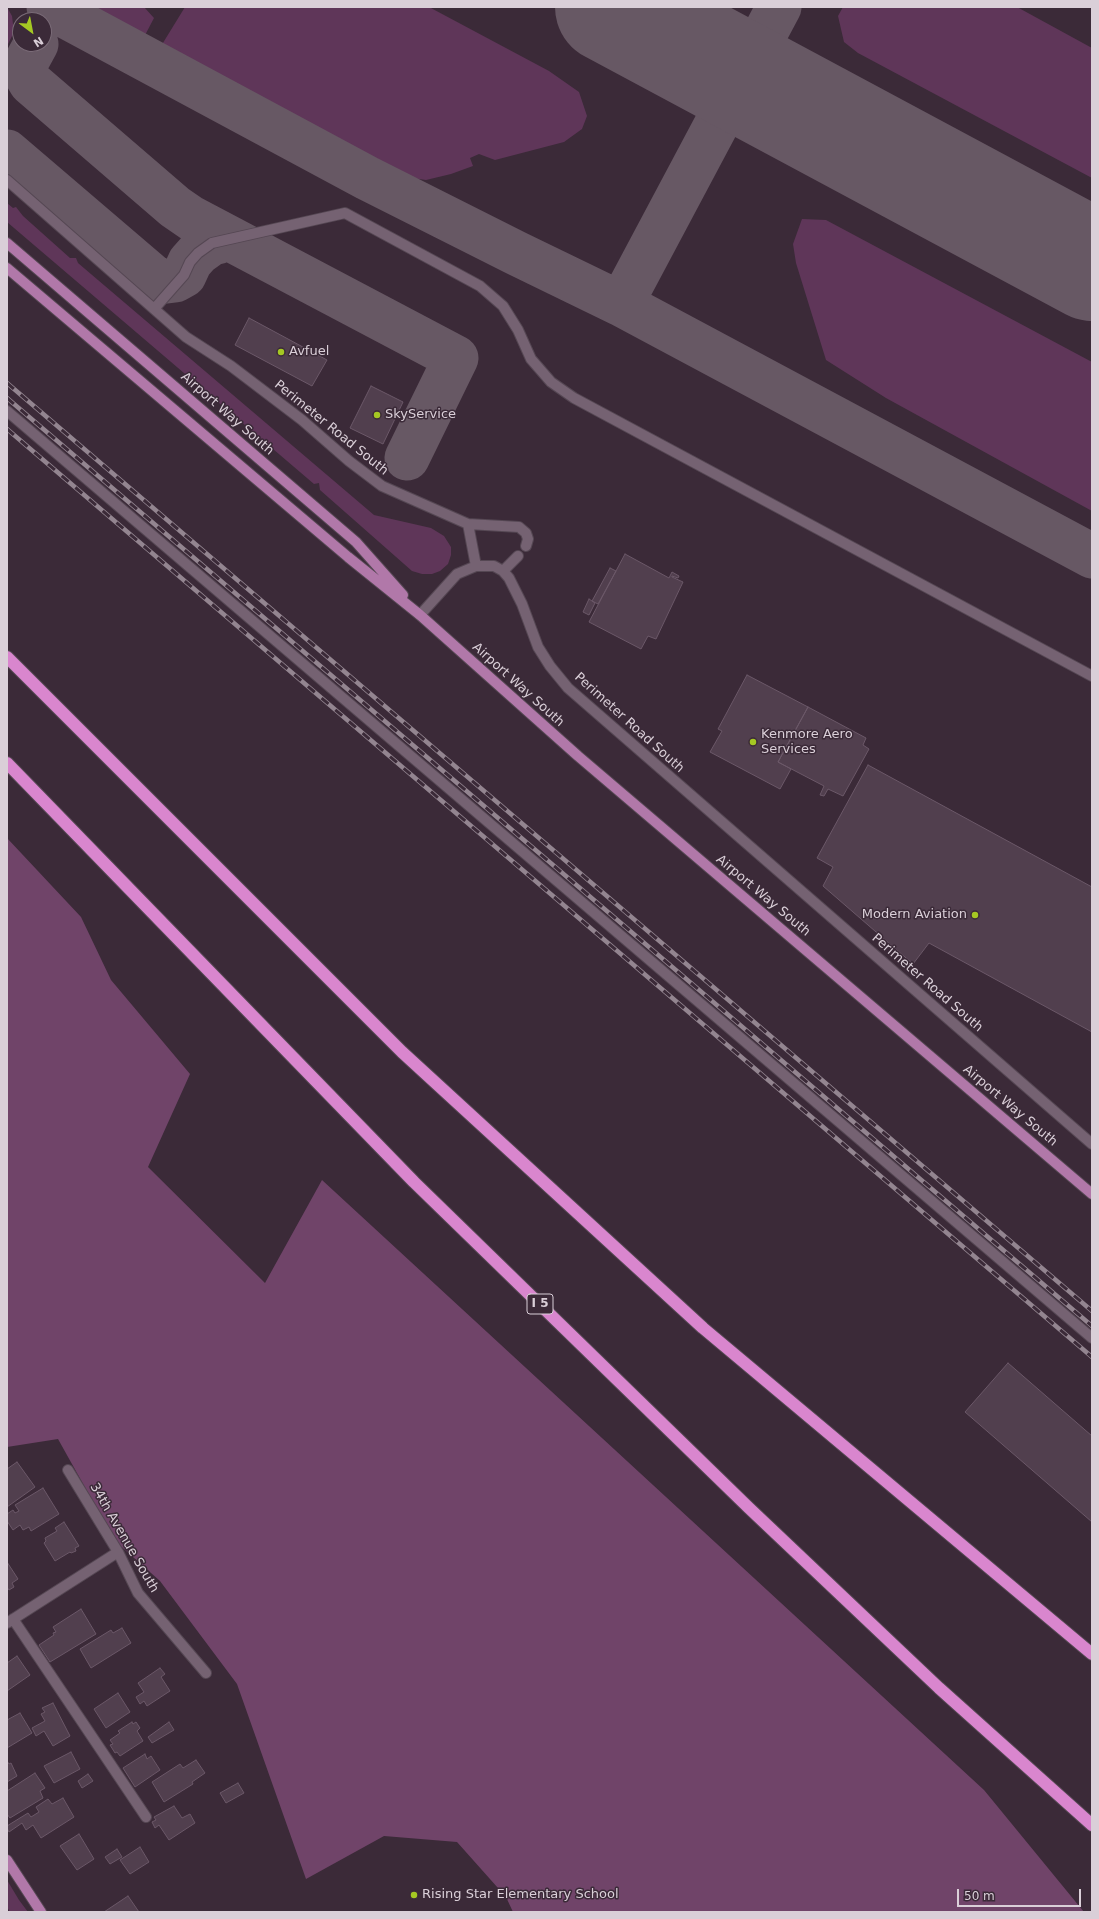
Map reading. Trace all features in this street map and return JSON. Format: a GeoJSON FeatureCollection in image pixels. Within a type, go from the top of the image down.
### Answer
{"type":"FeatureCollection","features":[{"type":"Feature","properties":{"kind":"highway"},"geometry":{"type":"LineString","coordinates":[[7,657],[402,1052],[704,1328],[1092,1654]]}},
{"type":"Feature","properties":{"kind":"highway","name":"I 5"},"geometry":{"type":"LineString","coordinates":[[7,763],[426,1193],[749,1508],[939,1688],[1092,1825]]}},
{"type":"Feature","properties":{"kind":"main road","name":"Airport Way South"},"geometry":{"type":"LineString","coordinates":[[7,243],[356,542],[420,615]]}},
{"type":"Feature","properties":{"kind":"main road","name":"Airport Way South"},"geometry":{"type":"LineString","coordinates":[[7,268],[348,557],[420,615],[584,761],[1092,1194]]}},
{"type":"Feature","properties":{"kind":"main road"},"geometry":{"type":"LineString","coordinates":[[7,1860],[41,1912]]}},
{"type":"Feature","properties":{"kind":"street","name":"Perimeter Road South"},"geometry":{"type":"LineString","coordinates":[[7,180],[186,337],[231,366],[302,420],[349,461],[382,486],[468,524]]}},
{"type":"Feature","properties":{"kind":"street"},"geometry":{"type":"LineString","coordinates":[[154,309],[184,275],[190,262],[198,252],[212,243],[345,214],[480,286],[503,306],[518,330],[531,359],[551,382],[574,398],[1092,676]]}},
{"type":"Feature","properties":{"kind":"street"},"geometry":{"type":"LineString","coordinates":[[7,411],[1092,1338]]}},
{"type":"Feature","properties":{"kind":"street"},"geometry":{"type":"LineString","coordinates":[[476,566],[468,524],[519,527],[526,533],[528,539],[526,546]]}},
{"type":"Feature","properties":{"kind":"street"},"geometry":{"type":"LineString","coordinates":[[420,615],[457,574],[476,566],[494,566],[503,571],[518,556]]}},
{"type":"Feature","properties":{"kind":"street","name":"Perimeter Road South"},"geometry":{"type":"LineString","coordinates":[[503,571],[509,578],[522,604],[538,647],[550,666],[568,688],[1092,1144]]}},
{"type":"Feature","properties":{"kind":"street","name":"34th Avenue South"},"geometry":{"type":"LineString","coordinates":[[68,1470],[118,1552],[138,1593],[206,1673]]}},
{"type":"Feature","properties":{"kind":"street"},"geometry":{"type":"LineString","coordinates":[[118,1552],[10,1621],[146,1817]]}},
{"type":"Feature","properties":{"kind":"shaded area"},"geometry":{"type":"Polygon","coordinates":[[[7,7],[12,16],[12,36],[7,46],[7,7]]]}},
{"type":"Feature","properties":{"kind":"shaded area"},"geometry":{"type":"Polygon","coordinates":[[[80,7],[144,7],[154,18],[142,41],[80,7]]]}},
{"type":"Feature","properties":{"kind":"shaded area"},"geometry":{"type":"Polygon","coordinates":[[[185,7],[429,7],[549,71],[579,92],[587,116],[582,129],[564,142],[495,160],[479,154],[470,158],[473,166],[451,174],[426,180],[392,175],[158,51],[185,7]]]}},
{"type":"Feature","properties":{"kind":"shaded area"},"geometry":{"type":"Polygon","coordinates":[[[843,7],[1017,7],[1092,48],[1092,178],[858,53],[844,42],[838,16],[843,7]]]}},
{"type":"Feature","properties":{"kind":"shaded area"},"geometry":{"type":"Polygon","coordinates":[[[7,203],[13,208],[16,207],[23,216],[70,258],[76,258],[78,263],[374,515],[431,528],[444,536],[451,547],[451,555],[448,564],[440,571],[432,574],[422,574],[412,571],[320,490],[319,483],[314,484],[7,222],[7,203]]]}},
{"type":"Feature","properties":{"kind":"shaded area"},"geometry":{"type":"Polygon","coordinates":[[[802,219],[826,220],[1092,362],[1092,511],[886,398],[826,360],[796,263],[793,244],[802,219]]]}},
{"type":"Feature","properties":{"kind":"shaded area"},"geometry":{"type":"Polygon","coordinates":[[[7,838],[81,917],[111,980],[190,1074],[148,1167],[265,1283],[322,1180],[984,1790],[1084,1912],[513,1912],[506,1897],[457,1842],[384,1836],[306,1879],[237,1684],[160,1581],[115,1541],[58,1439],[7,1447],[7,838]]]}},
{"type":"Feature","properties":{"kind":"shaded area"},"geometry":{"type":"Polygon","coordinates":[[[7,1880],[28,1912],[10,1912],[7,1907],[7,1880]]]}},
{"type":"Feature","properties":{"kind":"building","name":"Avfuel"},"geometry":{"type":"Polygon","coordinates":[[[249,318],[327,360],[312,386],[235,345],[249,318]]]}},
{"type":"Feature","properties":{"kind":"building","name":"SkyService"},"geometry":{"type":"Polygon","coordinates":[[[371,386],[403,402],[383,444],[350,428],[371,386]]]}},
{"type":"Feature","properties":{"kind":"building"},"geometry":{"type":"Polygon","coordinates":[[[625,554],[669,578],[672,572],[679,576],[678,578],[672,577],[683,582],[656,639],[648,636],[641,649],[589,622],[625,554]]]}},
{"type":"Feature","properties":{"kind":"building"},"geometry":{"type":"Polygon","coordinates":[[[610,568],[616,571],[598,604],[592,601],[610,568]]]}},
{"type":"Feature","properties":{"kind":"building"},"geometry":{"type":"Polygon","coordinates":[[[589,599],[595,603],[589,615],[583,612],[589,599]]]}},
{"type":"Feature","properties":{"kind":"building","name":"Kenmore Aero Services"},"geometry":{"type":"Polygon","coordinates":[[[747,675],[808,707],[778,762],[791,769],[780,789],[710,752],[722,731],[718,729],[747,675]]]}},
{"type":"Feature","properties":{"kind":"building"},"geometry":{"type":"Polygon","coordinates":[[[808,707],[866,738],[863,745],[869,749],[843,796],[828,789],[824,796],[820,795],[824,786],[778,762],[808,707]]]}},
{"type":"Feature","properties":{"kind":"building","name":"Modern Aviation"},"geometry":{"type":"Polygon","coordinates":[[[868,765],[1092,887],[1092,1032],[929,943],[913,964],[823,886],[833,867],[817,858],[868,765]]]}},
{"type":"Feature","properties":{"kind":"building"},"geometry":{"type":"Polygon","coordinates":[[[1008,1363],[1092,1436],[1092,1522],[965,1412],[1008,1363]]]}},
{"type":"Feature","properties":{"kind":"building"},"geometry":{"type":"Polygon","coordinates":[[[17,1462],[35,1487],[7,1507],[7,1469],[17,1462]]]}},
{"type":"Feature","properties":{"kind":"building"},"geometry":{"type":"Polygon","coordinates":[[[43,1488],[59,1514],[31,1531],[29,1527],[23,1530],[20,1525],[13,1530],[7,1521],[7,1514],[13,1510],[15,1513],[19,1511],[15,1505],[43,1488]]]}},
{"type":"Feature","properties":{"kind":"building"},"geometry":{"type":"Polygon","coordinates":[[[64,1522],[79,1546],[75,1548],[76,1551],[70,1552],[55,1561],[44,1543],[46,1541],[45,1538],[57,1531],[55,1528],[64,1522]]]}},
{"type":"Feature","properties":{"kind":"building"},"geometry":{"type":"Polygon","coordinates":[[[7,1562],[18,1579],[12,1583],[14,1587],[9,1590],[7,1587],[7,1562]]]}},
{"type":"Feature","properties":{"kind":"building"},"geometry":{"type":"Polygon","coordinates":[[[81,1609],[96,1634],[50,1662],[39,1645],[54,1635],[53,1633],[56,1632],[53,1627],[81,1609]]]}},
{"type":"Feature","properties":{"kind":"building"},"geometry":{"type":"Polygon","coordinates":[[[122,1628],[131,1643],[91,1668],[80,1649],[111,1630],[113,1633],[122,1628]]]}},
{"type":"Feature","properties":{"kind":"building"},"geometry":{"type":"Polygon","coordinates":[[[17,1656],[30,1675],[7,1691],[7,1663],[17,1656]]]}},
{"type":"Feature","properties":{"kind":"building"},"geometry":{"type":"Polygon","coordinates":[[[160,1668],[165,1674],[161,1677],[170,1691],[147,1706],[144,1701],[140,1704],[136,1697],[144,1692],[138,1683],[160,1668]]]}},
{"type":"Feature","properties":{"kind":"building"},"geometry":{"type":"Polygon","coordinates":[[[118,1693],[130,1712],[106,1728],[94,1709],[118,1693]]]}},
{"type":"Feature","properties":{"kind":"building"},"geometry":{"type":"Polygon","coordinates":[[[53,1703],[70,1736],[53,1746],[44,1731],[36,1736],[32,1728],[45,1721],[41,1714],[45,1712],[42,1708],[53,1703]]]}},
{"type":"Feature","properties":{"kind":"building"},"geometry":{"type":"Polygon","coordinates":[[[20,1713],[32,1733],[7,1748],[7,1720],[20,1713]]]}},
{"type":"Feature","properties":{"kind":"building"},"geometry":{"type":"Polygon","coordinates":[[[132,1722],[133,1724],[136,1722],[140,1728],[137,1731],[143,1741],[120,1756],[117,1752],[115,1753],[110,1745],[113,1744],[110,1740],[120,1733],[118,1731],[132,1722]]]}},
{"type":"Feature","properties":{"kind":"building"},"geometry":{"type":"Polygon","coordinates":[[[169,1722],[174,1730],[152,1743],[148,1737],[169,1722]]]}},
{"type":"Feature","properties":{"kind":"building"},"geometry":{"type":"Polygon","coordinates":[[[71,1752],[80,1769],[54,1783],[44,1766],[71,1752]]]}},
{"type":"Feature","properties":{"kind":"building"},"geometry":{"type":"Polygon","coordinates":[[[145,1754],[147,1759],[151,1756],[160,1770],[135,1787],[123,1768],[145,1754]]]}},
{"type":"Feature","properties":{"kind":"building"},"geometry":{"type":"Polygon","coordinates":[[[196,1760],[205,1773],[192,1782],[193,1784],[164,1802],[152,1782],[180,1764],[183,1768],[196,1760]]]}},
{"type":"Feature","properties":{"kind":"building"},"geometry":{"type":"Polygon","coordinates":[[[7,1761],[9,1764],[11,1763],[17,1776],[7,1782],[7,1761]]]}},
{"type":"Feature","properties":{"kind":"building"},"geometry":{"type":"Polygon","coordinates":[[[35,1773],[45,1788],[40,1791],[43,1798],[10,1818],[7,1814],[7,1791],[35,1773]]]}},
{"type":"Feature","properties":{"kind":"building"},"geometry":{"type":"Polygon","coordinates":[[[88,1774],[93,1781],[82,1788],[78,1781],[88,1774]]]}},
{"type":"Feature","properties":{"kind":"building"},"geometry":{"type":"Polygon","coordinates":[[[238,1783],[244,1793],[226,1803],[220,1793],[238,1783]]]}},
{"type":"Feature","properties":{"kind":"building"},"geometry":{"type":"Polygon","coordinates":[[[63,1798],[74,1817],[41,1838],[33,1825],[26,1830],[22,1823],[9,1832],[7,1826],[28,1813],[31,1817],[39,1812],[36,1807],[48,1799],[52,1804],[63,1798]]]}},
{"type":"Feature","properties":{"kind":"building"},"geometry":{"type":"Polygon","coordinates":[[[174,1806],[182,1818],[190,1814],[195,1823],[169,1840],[159,1825],[155,1828],[152,1822],[156,1820],[154,1817],[174,1806]]]}},
{"type":"Feature","properties":{"kind":"building"},"geometry":{"type":"Polygon","coordinates":[[[79,1834],[94,1859],[77,1870],[60,1846],[79,1834]]]}},
{"type":"Feature","properties":{"kind":"building"},"geometry":{"type":"Polygon","coordinates":[[[140,1847],[149,1862],[130,1874],[120,1860],[140,1847]]]}},
{"type":"Feature","properties":{"kind":"building"},"geometry":{"type":"Polygon","coordinates":[[[117,1849],[122,1857],[110,1864],[105,1857],[117,1849]]]}},
{"type":"Feature","properties":{"kind":"building"},"geometry":{"type":"Polygon","coordinates":[[[128,1896],[139,1912],[104,1912],[128,1896]]]}},
{"type":"Feature","properties":{"kind":"taxiway"},"geometry":{"type":"LineString","coordinates":[[49,7],[367,178],[621,304],[1092,556]]}},
{"type":"Feature","properties":{"kind":"taxiway"},"geometry":{"type":"LineString","coordinates":[[621,304],[779,7]]}},
{"type":"Feature","properties":{"kind":"taxiway"},"geometry":{"type":"LineString","coordinates":[[32,52],[24,66],[25,73],[31,83],[175,207],[191,218],[456,358],[407,458]]}},
{"type":"Feature","properties":{"kind":"taxiway"},"geometry":{"type":"LineString","coordinates":[[7,152],[159,282],[175,280],[184,275],[190,262],[198,253],[212,243],[217,242]]}},
{"type":"Feature","properties":{"kind":"runway"},"geometry":{"type":"LineString","coordinates":[[611,7],[1092,265]]}},
{"type":"Feature","properties":{"kind":"railway"},"geometry":{"type":"LineString","coordinates":[[7,383],[1092,1311]]}},
{"type":"Feature","properties":{"kind":"railway"},"geometry":{"type":"LineString","coordinates":[[7,398],[1092,1326]]}},
{"type":"Feature","properties":{"kind":"railway"},"geometry":{"type":"LineString","coordinates":[[7,429],[1092,1357]]}},
{"type":"Feature","properties":{"kind":"place","name":"Avfuel"},"geometry":{"type":"Point","coordinates":[281,352]}},
{"type":"Feature","properties":{"kind":"place","name":"SkyService"},"geometry":{"type":"Point","coordinates":[377,415]}},
{"type":"Feature","properties":{"kind":"place","name":"Kenmore Aero Services"},"geometry":{"type":"Point","coordinates":[753,742]}},
{"type":"Feature","properties":{"kind":"place","name":"Modern Aviation"},"geometry":{"type":"Point","coordinates":[975,915]}},
{"type":"Feature","properties":{"kind":"place","name":"Rising Star Elementary School"},"geometry":{"type":"Point","coordinates":[414,1895]}}]}
